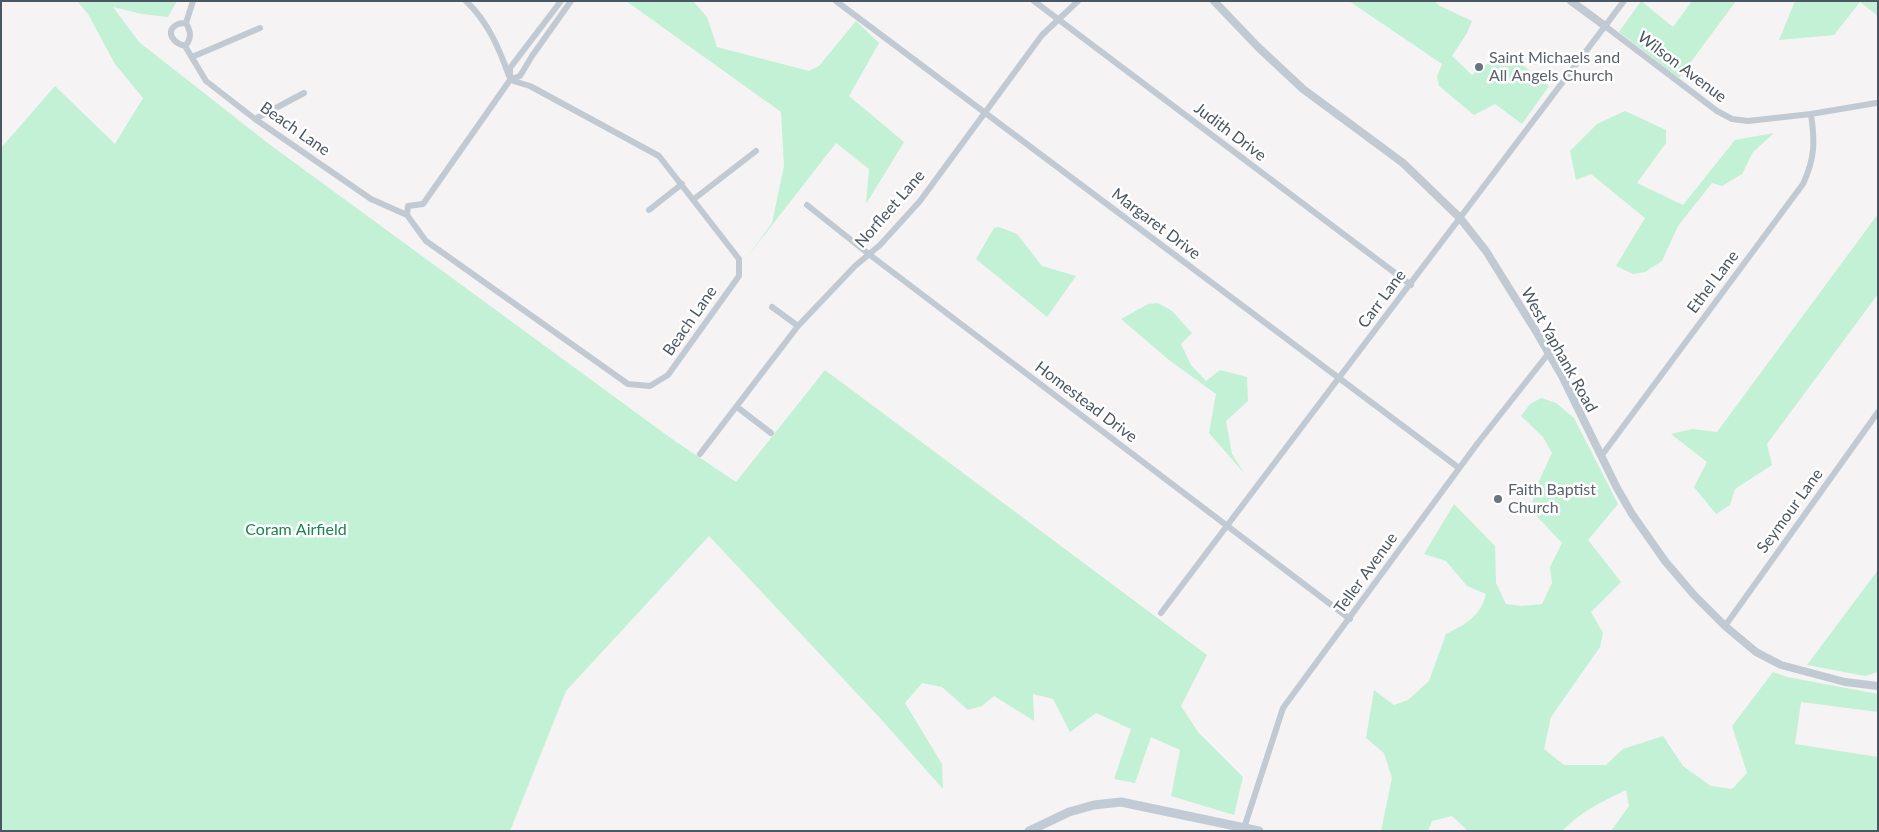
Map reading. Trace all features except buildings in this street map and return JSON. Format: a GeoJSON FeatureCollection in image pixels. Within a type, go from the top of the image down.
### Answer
{"type":"FeatureCollection","features":[{"type":"Feature","properties":{"kind":"main road"},"geometry":{"type":"LineString","coordinates":[[1029,831],[1070,812],[1121,802],[1259,831]]}},
{"type":"Feature","properties":{"kind":"street","name":"Beach Lane"},"geometry":{"type":"LineString","coordinates":[[186,23],[193,1]]}},
{"type":"Feature","properties":{"kind":"street"},"geometry":{"type":"LineString","coordinates":[[466,1],[474,9],[499,47],[510,80]]}},
{"type":"Feature","properties":{"kind":"street"},"geometry":{"type":"LineString","coordinates":[[510,80],[510,68],[561,1]]}},
{"type":"Feature","properties":{"kind":"street"},"geometry":{"type":"LineString","coordinates":[[407,215],[408,206],[422,204],[510,80],[520,76],[531,57],[571,1]]}},
{"type":"Feature","properties":{"kind":"street","name":"Margaret Drive"},"geometry":{"type":"LineString","coordinates":[[836,1],[1460,468]]}},
{"type":"Feature","properties":{"kind":"street","name":"Judith Drive"},"geometry":{"type":"LineString","coordinates":[[1034,1],[1411,285]]}},
{"type":"Feature","properties":{"kind":"street","name":"Norfleet Lane"},"geometry":{"type":"LineString","coordinates":[[700,454],[798,326],[855,266],[870,256],[920,201],[1042,35],[1078,1]]}},
{"type":"Feature","properties":{"kind":"street","name":"West Yaphank Road"},"geometry":{"type":"LineString","coordinates":[[1214,1],[1258,48],[1303,88],[1403,163],[1460,218],[1486,252],[1562,376],[1617,488],[1632,514],[1665,560],[1694,595],[1725,626],[1756,652],[1780,665],[1845,682],[1878,686]]}},
{"type":"Feature","properties":{"kind":"street","name":"Wilson Avenue"},"geometry":{"type":"LineString","coordinates":[[1572,1],[1717,111],[1732,119],[1748,121],[1811,114],[1876,103]]}},
{"type":"Feature","properties":{"kind":"street","name":"Carr Lane"},"geometry":{"type":"LineString","coordinates":[[1161,613],[1624,1]]}},
{"type":"Feature","properties":{"kind":"street","name":"Beach Lane"},"geometry":{"type":"LineString","coordinates":[[186,23],[180,23],[175,26],[170,34],[172,40],[185,46],[206,82],[255,119],[371,199],[407,215],[426,241],[628,384],[650,386],[668,375],[739,276],[739,259],[659,156],[530,86],[510,80]]}},
{"type":"Feature","properties":{"kind":"street","name":"Beach Lane"},"geometry":{"type":"LineString","coordinates":[[185,46],[191,37],[190,29],[186,23]]}},
{"type":"Feature","properties":{"kind":"street"},"geometry":{"type":"LineString","coordinates":[[192,57],[260,28]]}},
{"type":"Feature","properties":{"kind":"street"},"geometry":{"type":"LineString","coordinates":[[255,119],[304,93]]}},
{"type":"Feature","properties":{"kind":"street","name":"Ethel Lane"},"geometry":{"type":"LineString","coordinates":[[1602,455],[1803,184],[1810,169],[1815,141],[1811,114]]}},
{"type":"Feature","properties":{"kind":"street"},"geometry":{"type":"LineString","coordinates":[[694,199],[756,151]]}},
{"type":"Feature","properties":{"kind":"street"},"geometry":{"type":"LineString","coordinates":[[649,210],[682,184]]}},
{"type":"Feature","properties":{"kind":"street","name":"Homestead Drive"},"geometry":{"type":"LineString","coordinates":[[807,205],[870,256],[1350,619]]}},
{"type":"Feature","properties":{"kind":"street"},"geometry":{"type":"LineString","coordinates":[[772,306],[798,326]]}},
{"type":"Feature","properties":{"kind":"street","name":"Teller Avenue"},"geometry":{"type":"LineString","coordinates":[[1244,828],[1283,708],[1460,468],[1548,354]]}},
{"type":"Feature","properties":{"kind":"street"},"geometry":{"type":"LineString","coordinates":[[737,407],[771,433]]}},
{"type":"Feature","properties":{"kind":"street","name":"Seymour Lane"},"geometry":{"type":"LineString","coordinates":[[1725,626],[1878,412]]}},
{"type":"Feature","properties":{"kind":"green space","name":"Coram Airfield"},"geometry":{"type":"Polygon","coordinates":[[[77,1],[177,1],[168,17],[142,14],[113,7],[139,42],[269,144],[672,439],[736,482],[825,370],[1207,655],[1181,706],[1198,732],[1243,777],[1234,815],[1171,796],[1180,750],[1151,737],[1135,783],[1114,779],[1131,729],[1096,713],[1070,732],[1053,699],[1033,694],[1034,721],[994,696],[982,706],[968,710],[942,687],[922,683],[905,703],[942,764],[943,789],[880,718],[709,536],[566,691],[510,831],[1,831],[1,148],[55,86],[115,144],[143,98],[115,64],[88,14],[77,1]]]}},
{"type":"Feature","properties":{"kind":"green space"},"geometry":{"type":"Polygon","coordinates":[[[626,1],[693,1],[707,17],[717,47],[809,71],[819,66],[856,21],[879,43],[849,96],[904,142],[866,204],[869,169],[836,143],[748,256],[772,223],[784,166],[781,112],[626,1]]]}},
{"type":"Feature","properties":{"kind":"green space"},"geometry":{"type":"Polygon","coordinates":[[[1349,1],[1434,1],[1440,6],[1472,21],[1467,33],[1452,56],[1472,75],[1501,54],[1519,62],[1549,86],[1522,124],[1495,104],[1474,115],[1439,86],[1437,77],[1442,64],[1349,1]]]}},
{"type":"Feature","properties":{"kind":"green space"},"geometry":{"type":"Polygon","coordinates":[[[1641,1],[1673,27],[1692,1],[1736,1],[1679,78],[1619,32],[1641,1]]]}},
{"type":"Feature","properties":{"kind":"green space"},"geometry":{"type":"Polygon","coordinates":[[[1795,1],[1878,1],[1878,16],[1860,2],[1834,35],[1779,40],[1795,1]]]}},
{"type":"Feature","properties":{"kind":"green space"},"geometry":{"type":"Polygon","coordinates":[[[1625,111],[1666,130],[1666,143],[1637,183],[1683,205],[1735,140],[1774,133],[1753,152],[1742,174],[1722,186],[1712,183],[1678,226],[1662,261],[1645,272],[1633,274],[1616,266],[1645,218],[1591,174],[1576,180],[1570,151],[1597,124],[1625,111]]]}},
{"type":"Feature","properties":{"kind":"green space"},"geometry":{"type":"Polygon","coordinates":[[[1878,214],[1878,294],[1767,444],[1772,465],[1735,489],[1730,505],[1716,514],[1694,487],[1707,462],[1671,434],[1692,429],[1717,432],[1878,214]]]}},
{"type":"Feature","properties":{"kind":"green space"},"geometry":{"type":"Polygon","coordinates":[[[999,227],[1017,234],[1042,266],[1076,276],[1047,317],[976,259],[994,228],[999,227]]]}},
{"type":"Feature","properties":{"kind":"green space"},"geometry":{"type":"Polygon","coordinates":[[[1158,303],[1172,311],[1192,333],[1181,344],[1191,365],[1206,381],[1220,370],[1247,377],[1248,401],[1226,421],[1232,454],[1244,473],[1209,433],[1216,394],[1169,360],[1121,319],[1148,304],[1158,303]]]}},
{"type":"Feature","properties":{"kind":"green space"},"geometry":{"type":"Polygon","coordinates":[[[1541,398],[1556,403],[1574,418],[1618,504],[1588,540],[1621,582],[1591,612],[1603,633],[1600,647],[1551,717],[1544,749],[1564,765],[1606,765],[1623,749],[1663,736],[1683,766],[1711,786],[1732,789],[1747,773],[1732,726],[1773,672],[1787,677],[1878,694],[1878,712],[1801,702],[1795,744],[1878,757],[1878,831],[1611,831],[1629,806],[1626,790],[1584,813],[1562,831],[1468,831],[1452,816],[1432,821],[1428,831],[1381,831],[1392,778],[1384,753],[1366,738],[1374,690],[1394,705],[1408,700],[1429,681],[1446,634],[1460,627],[1476,614],[1486,594],[1467,586],[1446,561],[1424,554],[1454,504],[1495,546],[1496,583],[1506,604],[1522,606],[1542,604],[1552,583],[1550,567],[1562,543],[1530,509],[1539,481],[1552,453],[1543,437],[1521,416],[1530,404],[1541,398]]]}},
{"type":"Feature","properties":{"kind":"green space"},"geometry":{"type":"Polygon","coordinates":[[[1878,570],[1878,672],[1865,676],[1807,665],[1878,570]]]}},
{"type":"Feature","properties":{"kind":"place","name":"Saint Michaels and All Angels Church"},"geometry":{"type":"Point","coordinates":[1479,67]}},
{"type":"Feature","properties":{"kind":"place","name":"Faith Baptist Church"},"geometry":{"type":"Point","coordinates":[1498,499]}}]}
